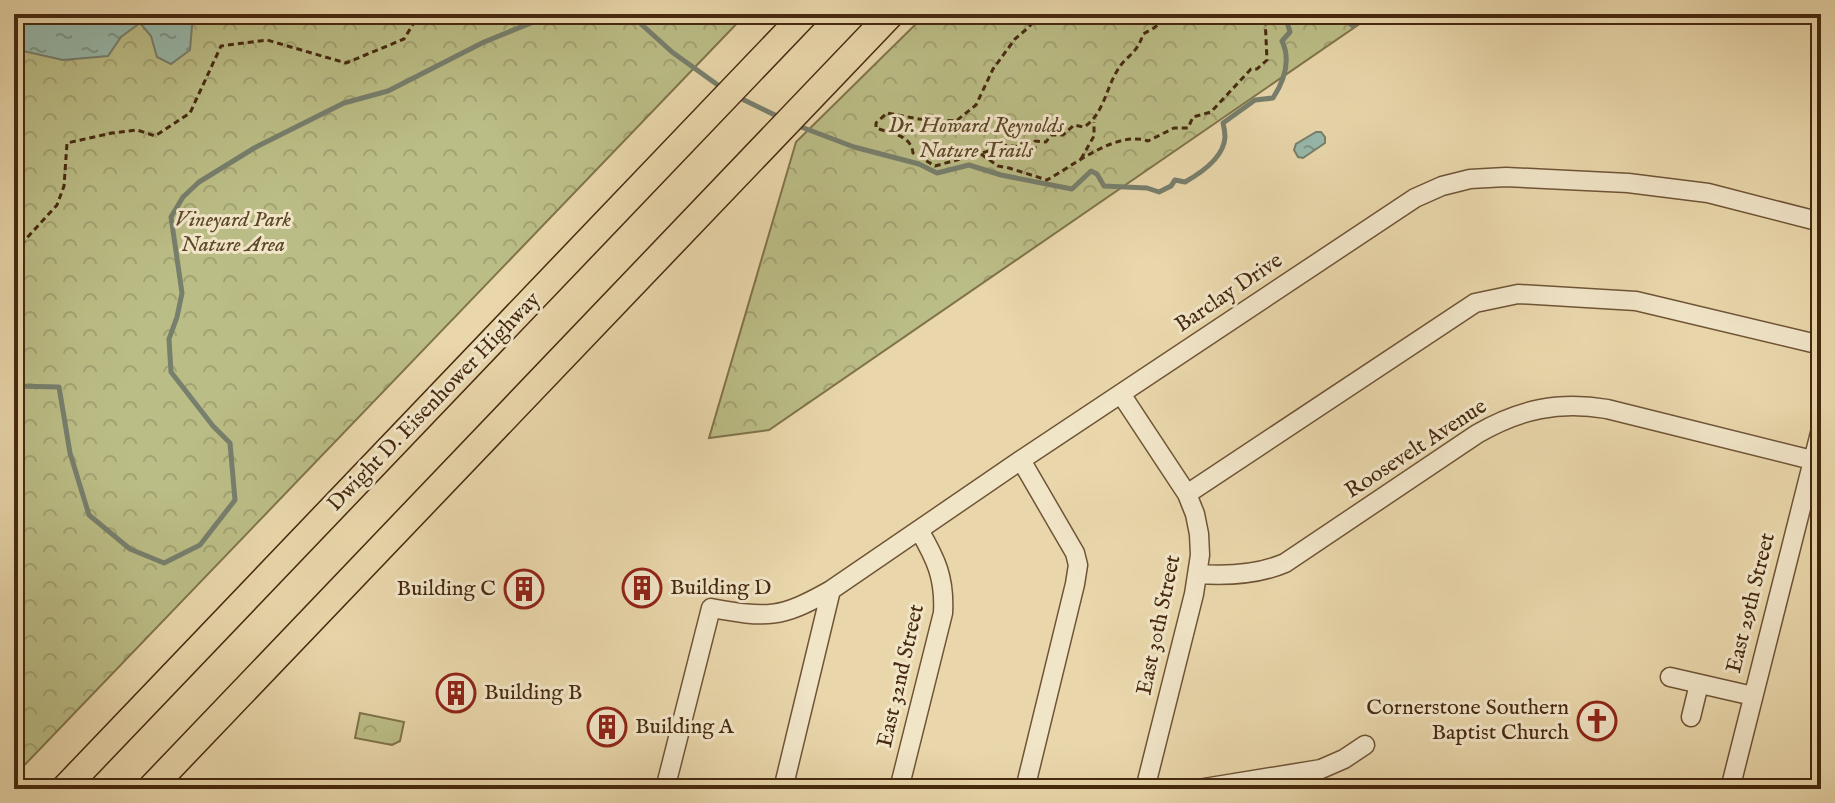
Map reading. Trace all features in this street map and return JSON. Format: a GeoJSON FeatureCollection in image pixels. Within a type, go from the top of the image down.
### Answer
{"type":"FeatureCollection","features":[{"type":"Feature","properties":{"kind":"highway","name":"Dwight D. Eisenhower Highway"},"geometry":{"type":"LineString","coordinates":[[64,789],[805,14]]}},
{"type":"Feature","properties":{"kind":"highway"},"geometry":{"type":"LineString","coordinates":[[150,789],[891,14]]}},
{"type":"Feature","properties":{"kind":"street","name":"Barclay Drive"},"geometry":{"type":"LineString","coordinates":[[665,789],[711,608],[743,614],[776,614],[804,605],[831,590],[1415,198],[1442,186],[1470,179],[1518,177],[1669,187],[1708,193],[1821,222]]}},
{"type":"Feature","properties":{"kind":"street"},"geometry":{"type":"LineString","coordinates":[[1187,494],[1475,303],[1518,294],[1636,301],[1821,345]]}},
{"type":"Feature","properties":{"kind":"street","name":"East 30th Street"},"geometry":{"type":"LineString","coordinates":[[1121,394],[1187,494],[1199,534],[1198,574],[1145,789]]}},
{"type":"Feature","properties":{"kind":"street","name":"Roosevelt Avenue"},"geometry":{"type":"LineString","coordinates":[[1198,574],[1219,576],[1258,572],[1285,563],[1485,429],[1517,414],[1542,408],[1574,406],[1607,409],[1812,460]]}},
{"type":"Feature","properties":{"kind":"street","name":"East 29th Street"},"geometry":{"type":"LineString","coordinates":[[1730,789],[1821,429]]}},
{"type":"Feature","properties":{"kind":"street"},"geometry":{"type":"LineString","coordinates":[[1021,460],[1068,539],[1078,565],[1025,789]]}},
{"type":"Feature","properties":{"kind":"street","name":"East 32nd Street"},"geometry":{"type":"LineString","coordinates":[[899,789],[943,613],[941,576],[919,530]]}},
{"type":"Feature","properties":{"kind":"street"},"geometry":{"type":"LineString","coordinates":[[783,789],[831,590]]}},
{"type":"Feature","properties":{"kind":"street"},"geometry":{"type":"LineString","coordinates":[[1670,677],[1753,696]]}},
{"type":"Feature","properties":{"kind":"street"},"geometry":{"type":"LineString","coordinates":[[1691,717],[1699,684]]}},
{"type":"Feature","properties":{"kind":"street"},"geometry":{"type":"LineString","coordinates":[[1198,789],[1321,769],[1365,745]]}},
{"type":"Feature","properties":{"kind":"path"},"geometry":{"type":"LineString","coordinates":[[14,252],[57,205],[64,186],[67,143],[137,130],[155,136],[190,113],[221,46],[267,40],[346,63],[404,39],[415,21],[412,14]]}},
{"type":"Feature","properties":{"kind":"path"},"geometry":{"type":"LineString","coordinates":[[1039,14],[993,69],[976,105],[956,121],[887,113],[876,123],[876,128],[907,138],[913,153],[935,166],[981,154],[1001,145],[1035,148],[1035,141],[1046,142],[1051,135],[1063,135],[1074,125],[1084,127],[1094,121]]}},
{"type":"Feature","properties":{"kind":"path"},"geometry":{"type":"LineString","coordinates":[[1079,162],[1094,136],[1094,121],[1118,68],[1140,46],[1143,34],[1159,25],[1161,14]]}},
{"type":"Feature","properties":{"kind":"path"},"geometry":{"type":"LineString","coordinates":[[981,154],[998,166],[1047,180],[1109,144],[1138,137],[1148,141],[1174,128],[1188,128],[1193,117],[1211,112],[1251,69],[1257,69],[1267,60],[1265,17],[1268,14]]}},
{"type":"Feature","properties":{"kind":"green space","name":"Vineyard Park Nature Area"},"geometry":{"type":"Polygon","coordinates":[[[14,14],[746,14],[14,776],[14,14]]]}},
{"type":"Feature","properties":{"kind":"green space","name":"Dr. Howard Reynolds Nature Trails"},"geometry":{"type":"Polygon","coordinates":[[[926,14],[1374,14],[769,430],[709,438],[796,142],[926,14]]]}},
{"type":"Feature","properties":{"kind":"green space"},"geometry":{"type":"Polygon","coordinates":[[[360,713],[404,722],[400,741],[392,745],[355,738],[360,713]]]}},
{"type":"Feature","properties":{"kind":"water"},"geometry":{"type":"Polygon","coordinates":[[[14,14],[193,14],[190,50],[171,64],[157,57],[151,36],[140,23],[121,37],[108,56],[63,60],[14,49],[14,14]]]}},
{"type":"Feature","properties":{"kind":"water"},"geometry":{"type":"Polygon","coordinates":[[[1321,132],[1325,143],[1303,158],[1298,157],[1294,150],[1296,144],[1321,132]]]}},
{"type":"Feature","properties":{"kind":"waterway"},"geometry":{"type":"LineString","coordinates":[[14,386],[59,387],[70,453],[89,515],[130,549],[164,563],[200,545],[235,500],[230,443],[171,372],[169,339],[182,293],[171,217],[183,197],[199,182],[256,147],[344,103],[388,91],[484,42],[553,14]]}},
{"type":"Feature","properties":{"kind":"waterway"},"geometry":{"type":"LineString","coordinates":[[630,14],[672,52],[722,88]]}},
{"type":"Feature","properties":{"kind":"waterway"},"geometry":{"type":"LineString","coordinates":[[796,125],[854,147],[919,164],[937,173],[969,165],[1001,175],[1072,189],[1091,171],[1097,174],[1104,186],[1147,188],[1159,192],[1175,180],[1185,182],[1211,164],[1224,144],[1223,123],[1255,100],[1273,98],[1285,70],[1286,56],[1282,41],[1290,32],[1286,19],[1288,14]]}},
{"type":"Feature","properties":{"kind":"waterway"},"geometry":{"type":"LineString","coordinates":[[1339,14],[1353,26],[1368,14]]}},
{"type":"Feature","properties":{"kind":"waterway"},"geometry":{"type":"LineString","coordinates":[[1539,14],[1542,18],[1601,14]]}},
{"type":"Feature","properties":{"kind":"waterway"},"geometry":{"type":"LineString","coordinates":[[738,97],[779,117]]}},
{"type":"Feature","properties":{"kind":"place","name":"Building D"},"geometry":{"type":"Point","coordinates":[642,588]}},
{"type":"Feature","properties":{"kind":"place","name":"Building C"},"geometry":{"type":"Point","coordinates":[524,589]}},
{"type":"Feature","properties":{"kind":"place","name":"Building B"},"geometry":{"type":"Point","coordinates":[456,693]}},
{"type":"Feature","properties":{"kind":"place","name":"Cornerstone Southern Baptist Church"},"geometry":{"type":"Point","coordinates":[1597,721]}},
{"type":"Feature","properties":{"kind":"place","name":"Building A"},"geometry":{"type":"Point","coordinates":[607,727]}}]}
